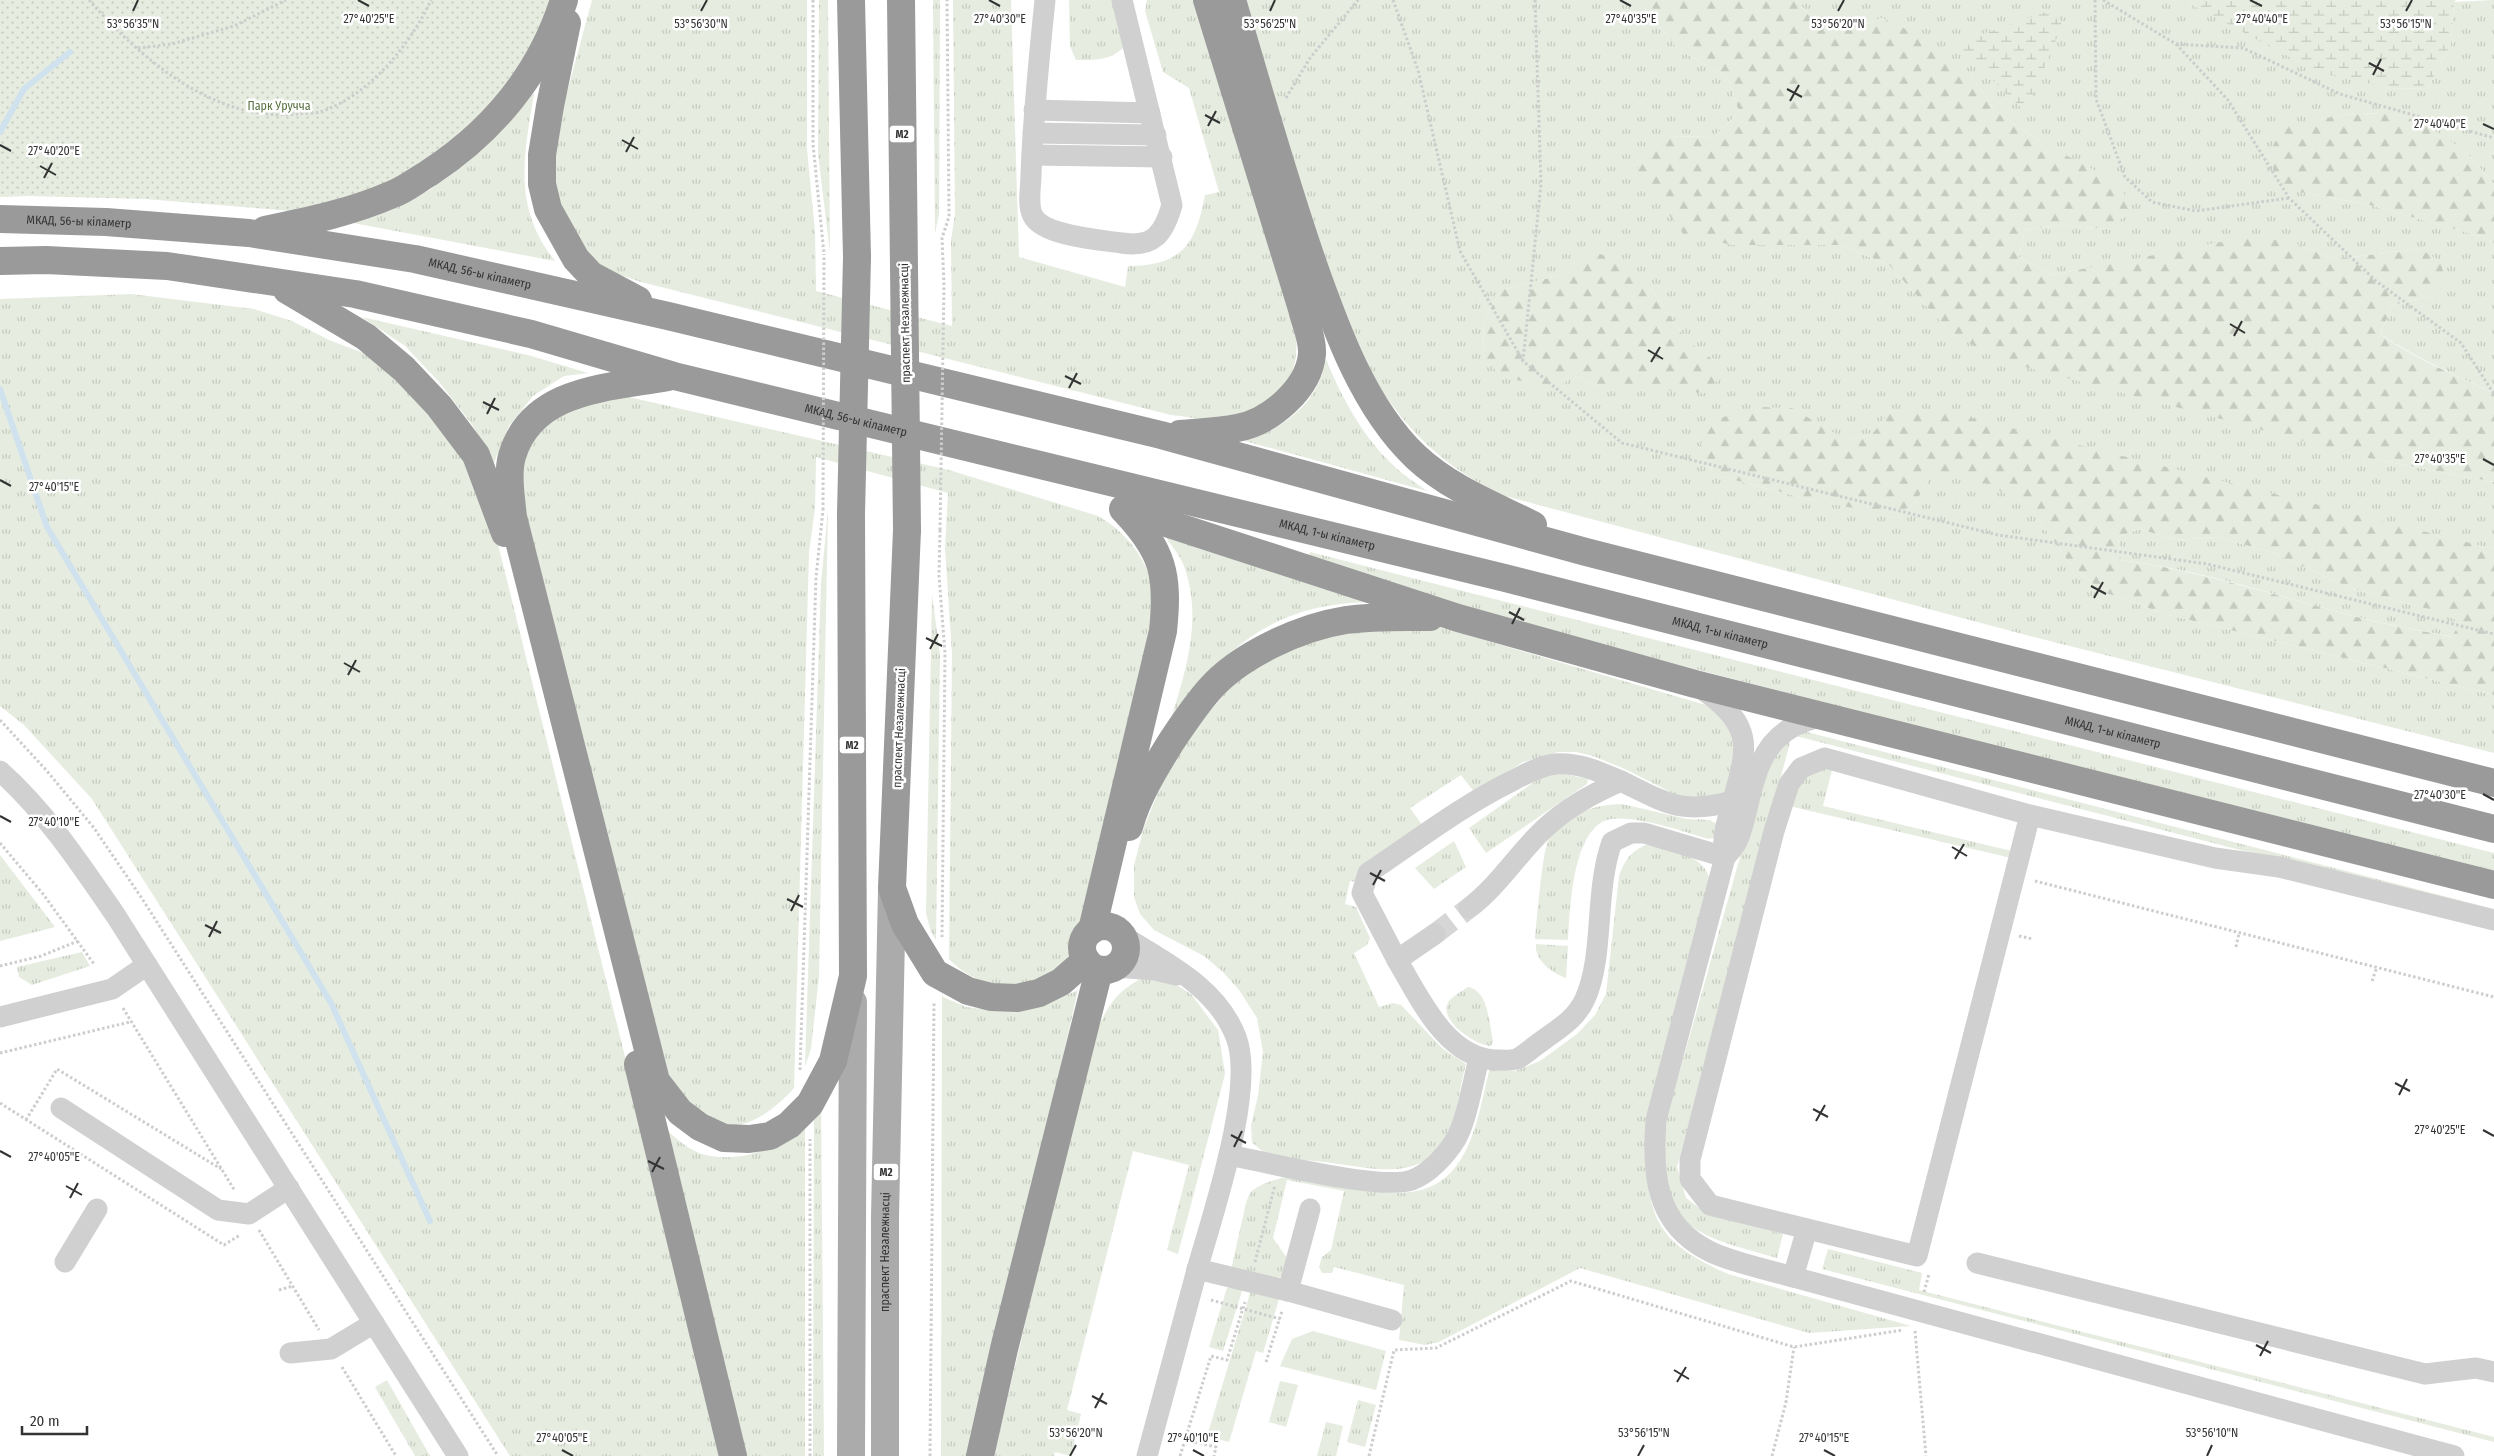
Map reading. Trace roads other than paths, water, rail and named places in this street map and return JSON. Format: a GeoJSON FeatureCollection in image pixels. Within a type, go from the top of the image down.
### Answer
{"type":"FeatureCollection","features":[{"type":"Feature","properties":{"kind":"highway"},"geometry":{"type":"LineString","coordinates":[[249,233],[310,220],[394,194],[449,159],[482,132],[509,104],[535,66],[564,0]]}},
{"type":"Feature","properties":{"kind":"highway"},"geometry":{"type":"LineString","coordinates":[[572,0],[550,106],[542,156],[542,184],[548,209],[576,259],[591,275],[668,316]]}},
{"type":"Feature","properties":{"kind":"highway","name":"М2"},"geometry":{"type":"LineString","coordinates":[[851,0],[857,257],[851,514],[853,976]]}},
{"type":"Feature","properties":{"kind":"highway","name":"праспект Незалежнасці"},"geometry":{"type":"LineString","coordinates":[[892,888],[907,530],[901,0]]}},
{"type":"Feature","properties":{"kind":"highway"},"geometry":{"type":"LineString","coordinates":[[1161,435],[1239,428],[1272,413],[1293,395],[1306,378],[1312,353],[1299,300],[1208,0]]}},
{"type":"Feature","properties":{"kind":"highway"},"geometry":{"type":"LineString","coordinates":[[1232,0],[1295,212],[1332,319],[1352,363],[1376,405],[1416,457],[1452,484],[1586,552]]}},
{"type":"Feature","properties":{"kind":"highway","name":"МКАД, 56-ы кіламетр"},"geometry":{"type":"LineString","coordinates":[[0,219],[106,222],[249,233],[415,259],[668,316],[1161,435]]}},
{"type":"Feature","properties":{"kind":"highway","name":"МКАД, 56-ы кіламетр"},"geometry":{"type":"LineString","coordinates":[[0,261],[46,260],[167,266],[355,294],[531,334],[674,376],[946,442]]}},
{"type":"Feature","properties":{"kind":"highway"},"geometry":{"type":"LineString","coordinates":[[272,282],[366,337],[404,370],[439,406],[476,456],[504,530],[509,549],[576,810],[733,1456]]}},
{"type":"Feature","properties":{"kind":"highway"},"geometry":{"type":"LineString","coordinates":[[674,376],[588,392],[559,401],[538,413],[522,432],[511,458],[513,517],[656,1082],[680,1112],[700,1128],[724,1138],[749,1140],[770,1136],[789,1125],[810,1104],[832,1060],[853,976]]}},
{"type":"Feature","properties":{"kind":"highway"},"geometry":{"type":"LineString","coordinates":[[1161,435],[1586,552],[2494,783]]}},
{"type":"Feature","properties":{"kind":"highway","name":"МКАД, 1-ы кіламетр"},"geometry":{"type":"LineString","coordinates":[[946,442],[1515,580],[2494,829]]}},
{"type":"Feature","properties":{"kind":"highway"},"geometry":{"type":"LineString","coordinates":[[1024,461],[1123,509],[1458,618],[1819,717],[2494,885]]}},
{"type":"Feature","properties":{"kind":"highway"},"geometry":{"type":"LineString","coordinates":[[1108,931],[1163,631],[1166,598],[1163,569],[1154,548],[1144,531],[1123,509]]}},
{"type":"Feature","properties":{"kind":"highway"},"geometry":{"type":"LineString","coordinates":[[892,888],[905,924],[935,972],[968,991],[991,997],[1017,998],[1038,993],[1100,966],[1122,961],[1126,953],[1108,931],[1118,871],[1132,815],[1157,764],[1210,688],[1236,667],[1268,647],[1310,630],[1345,620],[1382,617],[1458,618]]}},
{"type":"Feature","properties":{"kind":"highway"},"geometry":{"type":"LineString","coordinates":[[1100,966],[1082,943],[1108,931]]}},
{"type":"Feature","properties":{"kind":"highway"},"geometry":{"type":"LineString","coordinates":[[980,1456],[1004,1348],[1100,966]]}},
{"type":"Feature","properties":{"kind":"main road","name":"праспект Незалежнасці"},"geometry":{"type":"LineString","coordinates":[[885,1456],[885,1217],[892,888]]}},
{"type":"Feature","properties":{"kind":"main road","name":"М2"},"geometry":{"type":"LineString","coordinates":[[851,1456],[853,976]]}},
{"type":"Feature","properties":{"kind":"street"},"geometry":{"type":"LineString","coordinates":[[1045,0],[1034,110],[1030,204],[1033,217],[1044,227],[1067,234],[1135,245],[1157,237],[1167,222],[1172,204],[1122,0]]}},
{"type":"Feature","properties":{"kind":"street"},"geometry":{"type":"LineString","coordinates":[[1034,110],[1150,113]]}},
{"type":"Feature","properties":{"kind":"street"},"geometry":{"type":"LineString","coordinates":[[1033,134],[1156,135]]}},
{"type":"Feature","properties":{"kind":"street"},"geometry":{"type":"LineString","coordinates":[[1032,155],[1162,157]]}},
{"type":"Feature","properties":{"kind":"street"},"geometry":{"type":"LineString","coordinates":[[1695,684],[1724,705],[1740,730],[1745,744],[1743,766],[1722,840],[1725,857],[1656,1120],[1656,1174],[1660,1195],[1670,1218],[1684,1236],[1710,1252],[1793,1277],[2454,1456]]}},
{"type":"Feature","properties":{"kind":"street"},"geometry":{"type":"LineString","coordinates":[[1725,857],[1737,845],[1758,770],[1766,750],[1776,738],[1792,727],[1819,717]]}},
{"type":"Feature","properties":{"kind":"street"},"geometry":{"type":"LineString","coordinates":[[2030,815],[1917,1256],[1710,1205],[1690,1179],[1690,1160],[1774,832],[1789,784],[1801,768],[1825,758],[2030,815],[2216,858],[2279,867],[2494,920]]}},
{"type":"Feature","properties":{"kind":"street"},"geometry":{"type":"LineString","coordinates":[[1725,857],[1644,833],[1631,833],[1612,842],[1604,863],[1592,975],[1581,1006],[1573,1018],[1517,1058],[1504,1060],[1479,1058],[1465,1051],[1435,1023],[1397,960],[1362,893],[1368,873],[1486,794],[1533,771],[1554,764],[1577,766],[1598,772],[1672,806],[1688,808],[1710,807],[1733,801]]}},
{"type":"Feature","properties":{"kind":"street"},"geometry":{"type":"LineString","coordinates":[[0,771],[15,784],[72,852],[147,965],[458,1456]]}},
{"type":"Feature","properties":{"kind":"street"},"geometry":{"type":"LineString","coordinates":[[1468,908],[1487,894],[1542,830],[1570,807],[1589,795],[1621,782]]}},
{"type":"Feature","properties":{"kind":"street"},"geometry":{"type":"LineString","coordinates":[[1108,931],[1191,979],[1205,991],[1225,1016],[1237,1038],[1241,1062],[1240,1093],[1229,1155],[1147,1456]]}},
{"type":"Feature","properties":{"kind":"street"},"geometry":{"type":"LineString","coordinates":[[1397,960],[1435,934]]}},
{"type":"Feature","properties":{"kind":"street"},"geometry":{"type":"LineString","coordinates":[[0,1017],[112,989],[147,965]]}},
{"type":"Feature","properties":{"kind":"street"},"geometry":{"type":"LineString","coordinates":[[1100,966],[1155,970],[1191,979]]}},
{"type":"Feature","properties":{"kind":"street"},"geometry":{"type":"LineString","coordinates":[[1229,1155],[1380,1183],[1412,1180],[1431,1168],[1446,1154],[1457,1137],[1479,1058]]}},
{"type":"Feature","properties":{"kind":"street"},"geometry":{"type":"LineString","coordinates":[[61,1108],[218,1210],[249,1214],[289,1188]]}},
{"type":"Feature","properties":{"kind":"street"},"geometry":{"type":"LineString","coordinates":[[65,1262],[97,1209]]}},
{"type":"Feature","properties":{"kind":"street"},"geometry":{"type":"LineString","coordinates":[[1288,1291],[1310,1209]]}},
{"type":"Feature","properties":{"kind":"street"},"geometry":{"type":"LineString","coordinates":[[1793,1277],[1807,1229]]}},
{"type":"Feature","properties":{"kind":"street"},"geometry":{"type":"LineString","coordinates":[[1977,1263],[2425,1374],[2476,1368],[2494,1372]]}},
{"type":"Feature","properties":{"kind":"street"},"geometry":{"type":"LineString","coordinates":[[1197,1269],[1250,1281],[1392,1320]]}},
{"type":"Feature","properties":{"kind":"street"},"geometry":{"type":"LineString","coordinates":[[290,1353],[331,1349],[374,1323]]}},
{"type":"Feature","properties":{"kind":"waterway"},"geometry":{"type":"LineString","coordinates":[[0,132],[24,89],[70,52]]}},
{"type":"Feature","properties":{"kind":"waterway"},"geometry":{"type":"LineString","coordinates":[[0,389],[47,527],[331,1003],[430,1221]]}},
{"type":"Feature","properties":{"kind":"tunnel"},"geometry":{"type":"LineString","coordinates":[[1435,934],[1469,908]]}},
{"type":"Feature","properties":{"kind":"park label","name":"Парк Уручча"},"geometry":{"type":"Point","coordinates":[279,106]}}]}
